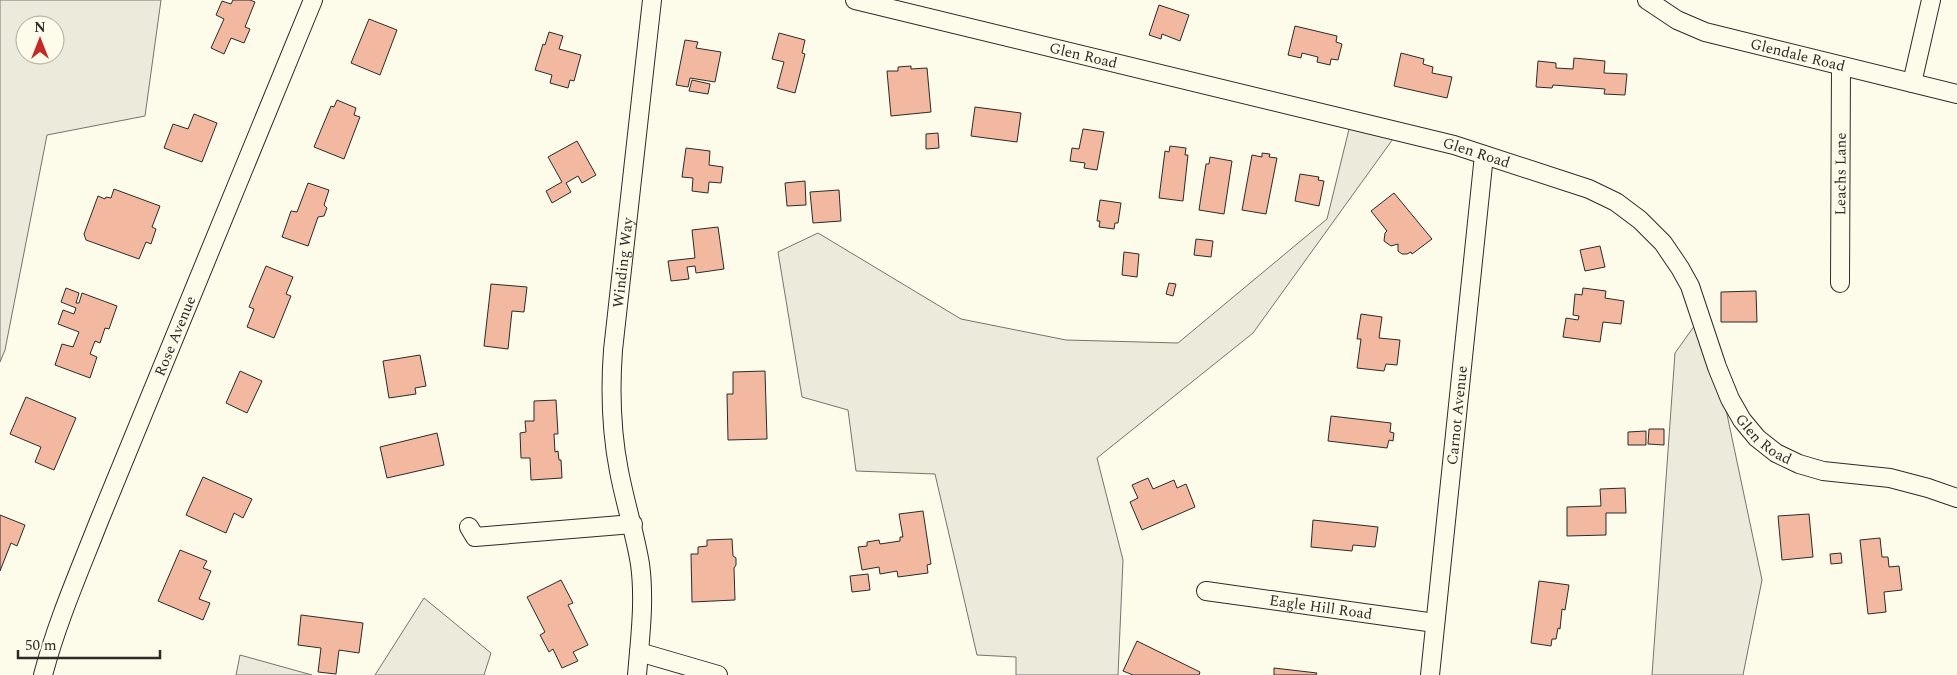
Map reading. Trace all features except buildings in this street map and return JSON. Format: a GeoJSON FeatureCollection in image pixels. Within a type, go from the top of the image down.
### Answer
{"type":"FeatureCollection","features":[{"type":"Feature","properties":{"kind":"street","name":"Rose Avenue"},"geometry":{"type":"LineString","coordinates":[[44,675],[49,654],[86,555],[313,0]]}},
{"type":"Feature","properties":{"kind":"street","name":"Winding Way"},"geometry":{"type":"LineString","coordinates":[[637,675],[642,603],[640,566],[633,524],[619,474],[612,435],[610,389],[612,350],[652,0]]}},
{"type":"Feature","properties":{"kind":"street","name":"Glen Road"},"geometry":{"type":"LineString","coordinates":[[855,0],[1454,145],[1589,189],[1616,202],[1640,220],[1663,243],[1680,268],[1690,286],[1717,367],[1730,399],[1742,420],[1757,438],[1776,453],[1799,464],[1823,471],[1890,478],[1957,498]]}},
{"type":"Feature","properties":{"kind":"street","name":"Glendale Road"},"geometry":{"type":"LineString","coordinates":[[1646,0],[1678,20],[1705,32],[1957,94]]}},
{"type":"Feature","properties":{"kind":"street"},"geometry":{"type":"LineString","coordinates":[[1912,83],[1931,0]]}},
{"type":"Feature","properties":{"kind":"street","name":"Leachs Lane"},"geometry":{"type":"LineString","coordinates":[[1840,283],[1841,66]]}},
{"type":"Feature","properties":{"kind":"street","name":"Carnot Avenue"},"geometry":{"type":"LineString","coordinates":[[1430,675],[1484,155]]}},
{"type":"Feature","properties":{"kind":"street"},"geometry":{"type":"LineString","coordinates":[[469,527],[475,537],[633,524]]}},
{"type":"Feature","properties":{"kind":"street","name":"Eagle Hill Road"},"geometry":{"type":"LineString","coordinates":[[1206,591],[1435,623]]}},
{"type":"Feature","properties":{"kind":"street"},"geometry":{"type":"LineString","coordinates":[[639,652],[718,675]]}},
{"type":"Feature","properties":{"kind":"shaded area"},"geometry":{"type":"Polygon","coordinates":[[[0,0],[161,0],[145,116],[47,135],[5,350],[0,362],[0,0]]]}},
{"type":"Feature","properties":{"kind":"shaded area"},"geometry":{"type":"Polygon","coordinates":[[[1351,121],[1398,132],[1253,333],[1097,458],[1123,560],[1118,675],[1016,675],[1016,657],[977,655],[935,474],[856,471],[848,410],[802,397],[778,252],[818,233],[961,319],[1066,340],[1178,343],[1327,219],[1351,121]]]}},
{"type":"Feature","properties":{"kind":"shaded area"},"geometry":{"type":"Polygon","coordinates":[[[1700,318],[1717,367],[1762,580],[1743,675],[1652,675],[1675,353],[1700,318]]]}},
{"type":"Feature","properties":{"kind":"shaded area"},"geometry":{"type":"Polygon","coordinates":[[[424,598],[491,653],[484,675],[375,675],[424,598]]]}},
{"type":"Feature","properties":{"kind":"shaded area"},"geometry":{"type":"Polygon","coordinates":[[[240,655],[312,675],[236,675],[240,655]]]}}]}
